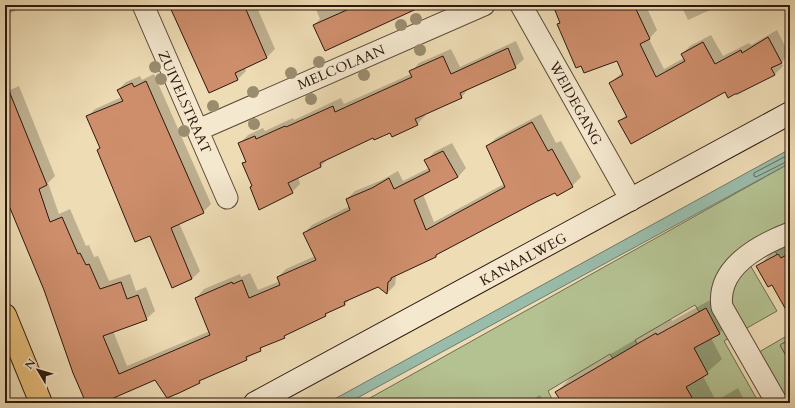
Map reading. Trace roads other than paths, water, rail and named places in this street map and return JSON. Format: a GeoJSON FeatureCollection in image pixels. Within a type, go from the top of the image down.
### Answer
{"type":"FeatureCollection","features":[{"type":"Feature","properties":{"kind":"main road"},"geometry":{"type":"LineString","coordinates":[[5,315],[41,403]]}},
{"type":"Feature","properties":{"kind":"street","name":"ZUIVELSTRAAT"},"geometry":{"type":"LineString","coordinates":[[143,5],[227,198]]}},
{"type":"Feature","properties":{"kind":"street","name":"MELCOLAAN"},"geometry":{"type":"LineString","coordinates":[[198,130],[448,12],[484,5]]}},
{"type":"Feature","properties":{"kind":"street","name":"WEIDEGANG"},"geometry":{"type":"LineString","coordinates":[[521,5],[631,200]]}},
{"type":"Feature","properties":{"kind":"street","name":"KANAALWEG"},"geometry":{"type":"LineString","coordinates":[[255,403],[790,113]]}},
{"type":"Feature","properties":{"kind":"street"},"geometry":{"type":"LineString","coordinates":[[777,403],[722,307],[722,284],[737,265],[749,254],[767,242],[790,233]]}},
{"type":"Feature","properties":{"kind":"water"},"geometry":{"type":"Polygon","coordinates":[[[790,149],[790,163],[348,403],[332,403],[331,401],[790,149]]]}}]}
